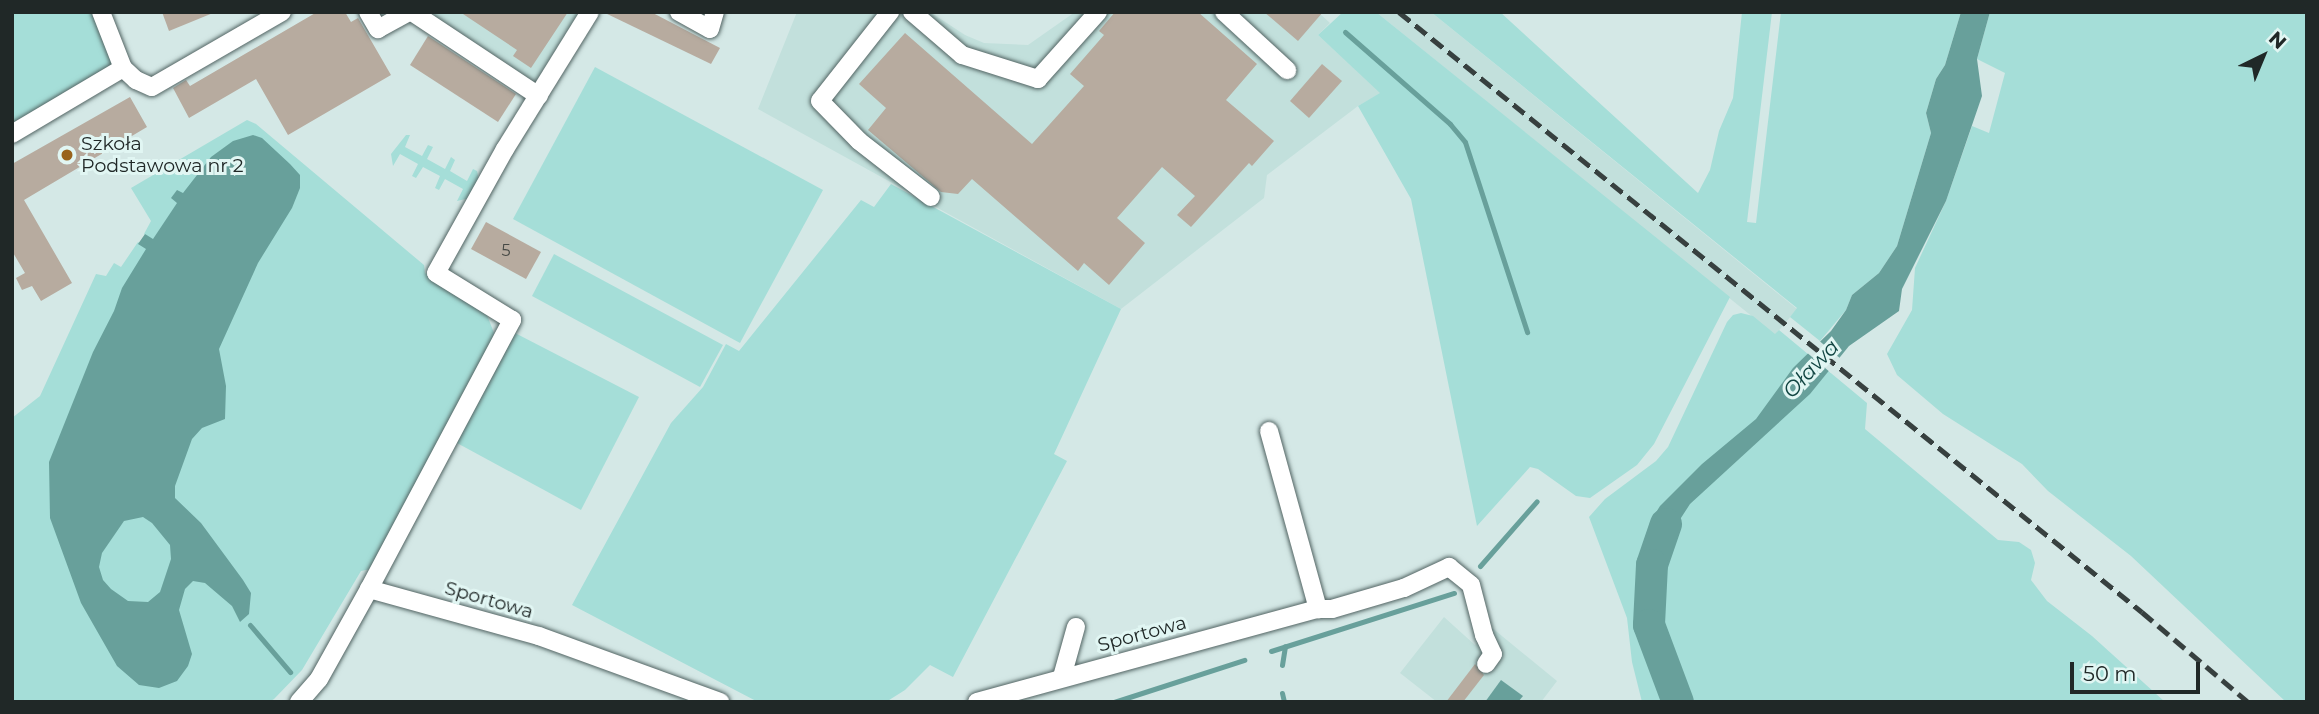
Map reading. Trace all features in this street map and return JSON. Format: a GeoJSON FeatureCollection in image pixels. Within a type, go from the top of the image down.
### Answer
{"type":"FeatureCollection","features":[{"type":"Feature","properties":{"kind":"street"},"geometry":{"type":"LineString","coordinates":[[101,12],[123,68],[136,80],[152,88],[282,12]]}},
{"type":"Feature","properties":{"kind":"street"},"geometry":{"type":"LineString","coordinates":[[368,12],[379,29],[411,12],[539,96]]}},
{"type":"Feature","properties":{"kind":"street"},"geometry":{"type":"LineString","coordinates":[[299,702],[318,679],[369,589],[512,320],[436,273],[590,12]]}},
{"type":"Feature","properties":{"kind":"street"},"geometry":{"type":"LineString","coordinates":[[678,12],[710,29],[715,12]]}},
{"type":"Feature","properties":{"kind":"street"},"geometry":{"type":"LineString","coordinates":[[890,12],[820,101],[859,141],[931,197]]}},
{"type":"Feature","properties":{"kind":"street"},"geometry":{"type":"LineString","coordinates":[[912,12],[962,55],[1038,79],[1098,12]]}},
{"type":"Feature","properties":{"kind":"street"},"geometry":{"type":"LineString","coordinates":[[1224,12],[1287,70]]}},
{"type":"Feature","properties":{"kind":"street"},"geometry":{"type":"LineString","coordinates":[[12,134],[123,68]]}},
{"type":"Feature","properties":{"kind":"street"},"geometry":{"type":"LineString","coordinates":[[1269,431],[1318,609]]}},
{"type":"Feature","properties":{"kind":"street","name":"Sportowa"},"geometry":{"type":"LineString","coordinates":[[978,702],[1318,609],[1332,609],[1404,588],[1450,567],[1471,585],[1484,635],[1493,654],[1486,664]]}},
{"type":"Feature","properties":{"kind":"street","name":"Sportowa"},"geometry":{"type":"LineString","coordinates":[[369,589],[539,636],[720,702]]}},
{"type":"Feature","properties":{"kind":"street"},"geometry":{"type":"LineString","coordinates":[[1062,677],[1076,628]]}},
{"type":"Feature","properties":{"kind":"shaded area"},"geometry":{"type":"Polygon","coordinates":[[[12,12],[109,12],[131,64],[12,128],[12,12]]]}},
{"type":"Feature","properties":{"kind":"shaded area"},"geometry":{"type":"Polygon","coordinates":[[[435,12],[573,12],[578,16],[535,83],[435,18],[435,12]]]}},
{"type":"Feature","properties":{"kind":"shaded area"},"geometry":{"type":"Polygon","coordinates":[[[797,12],[930,12],[965,35],[984,43],[1028,45],[1075,12],[1318,12],[1330,23],[1318,35],[1381,93],[1358,106],[1267,175],[1264,198],[1121,309],[758,109],[797,12]]]}},
{"type":"Feature","properties":{"kind":"shaded area"},"geometry":{"type":"Polygon","coordinates":[[[1343,12],[1376,12],[1730,297],[1654,444],[1637,465],[1590,498],[1576,496],[1538,469],[1530,467],[1477,526],[1411,199],[1358,106],[1380,93],[1318,35],[1343,12]]]}},
{"type":"Feature","properties":{"kind":"shaded area"},"geometry":{"type":"Polygon","coordinates":[[[1376,12],[1431,12],[1797,309],[1775,335],[1376,12]]]}},
{"type":"Feature","properties":{"kind":"shaded area"},"geometry":{"type":"Polygon","coordinates":[[[1431,12],[1500,12],[1698,193],[1710,170],[1719,131],[1733,98],[1742,12],[1772,12],[1747,222],[1756,223],[1781,12],[1961,12],[1945,65],[1936,79],[1926,113],[1931,133],[1897,246],[1879,273],[1852,295],[1846,310],[1820,341],[1790,317],[1797,308],[1431,12]]]}},
{"type":"Feature","properties":{"kind":"shaded area"},"geometry":{"type":"Polygon","coordinates":[[[1990,12],[2307,12],[2307,702],[2286,702],[2131,556],[2048,491],[2022,464],[1943,414],[1897,375],[1887,354],[1912,310],[1915,268],[1946,201],[1972,126],[1989,133],[2005,73],[1977,59],[1990,12]]]}},
{"type":"Feature","properties":{"kind":"shaded area"},"geometry":{"type":"Polygon","coordinates":[[[595,67],[823,190],[740,343],[513,219],[595,67]]]}},
{"type":"Feature","properties":{"kind":"shaded area"},"geometry":{"type":"Polygon","coordinates":[[[247,120],[256,124],[424,265],[425,273],[487,315],[494,333],[492,341],[371,569],[361,571],[302,670],[274,699],[269,702],[13,702],[12,418],[40,396],[96,274],[106,276],[114,263],[121,267],[138,242],[147,248],[152,240],[144,234],[151,221],[131,188],[247,120]]]}},
{"type":"Feature","properties":{"kind":"shaded area"},"geometry":{"type":"Polygon","coordinates":[[[406,135],[410,135],[405,147],[422,156],[428,145],[433,147],[427,159],[445,169],[451,157],[455,160],[450,171],[467,181],[473,169],[477,171],[479,181],[470,198],[457,201],[463,189],[445,179],[439,190],[435,188],[440,176],[423,167],[416,178],[412,176],[418,164],[400,154],[393,166],[391,154],[406,135]]]}},
{"type":"Feature","properties":{"kind":"shaded area"},"geometry":{"type":"Polygon","coordinates":[[[891,184],[1121,309],[1054,454],[1067,461],[953,677],[930,665],[905,690],[886,702],[758,702],[572,605],[671,423],[703,387],[726,344],[739,351],[861,200],[874,207],[891,184]]]}},
{"type":"Feature","properties":{"kind":"shaded area"},"geometry":{"type":"Polygon","coordinates":[[[554,254],[723,345],[700,387],[532,296],[554,254]]]}},
{"type":"Feature","properties":{"kind":"shaded area"},"geometry":{"type":"Polygon","coordinates":[[[1741,313],[1753,316],[1775,334],[1779,330],[1867,403],[1865,429],[1998,540],[2019,542],[2031,550],[2035,563],[2031,580],[2047,601],[2092,636],[2165,702],[1642,702],[1632,662],[1627,618],[1589,517],[1605,499],[1656,461],[1668,447],[1727,322],[1733,315],[1741,313]]]}},
{"type":"Feature","properties":{"kind":"shaded area"},"geometry":{"type":"Polygon","coordinates":[[[515,333],[639,397],[581,510],[457,443],[515,333]]]}},
{"type":"Feature","properties":{"kind":"shaded area"},"geometry":{"type":"Polygon","coordinates":[[[1444,617],[1475,645],[1491,627],[1557,681],[1541,702],[1437,702],[1400,673],[1444,617]]]}},
{"type":"Feature","properties":{"kind":"water"},"geometry":{"type":"Polygon","coordinates":[[[1961,12],[1990,12],[1977,59],[1982,96],[1946,201],[1902,289],[1899,311],[1849,346],[1810,394],[1690,504],[1668,538],[1661,567],[1645,563],[1650,522],[1660,506],[1702,464],[1756,419],[1793,368],[1831,331],[1846,310],[1852,295],[1879,273],[1897,246],[1931,133],[1926,113],[1936,79],[1945,65],[1961,12]]]}},
{"type":"Feature","properties":{"kind":"water"},"geometry":{"type":"Polygon","coordinates":[[[253,135],[262,138],[300,175],[300,188],[292,208],[258,263],[219,349],[226,386],[225,419],[202,428],[192,439],[175,486],[175,498],[201,523],[243,580],[251,593],[249,614],[240,622],[232,606],[205,583],[193,581],[185,589],[179,610],[192,654],[188,666],[177,681],[159,688],[139,685],[117,666],[81,603],[50,518],[49,462],[122,288],[146,249],[138,244],[145,234],[153,239],[177,203],[171,198],[177,190],[183,193],[211,157],[233,141],[253,135]],[[143,517],[124,521],[102,553],[99,567],[103,580],[128,601],[148,602],[160,592],[171,559],[170,545],[152,523],[143,517]]]}},
{"type":"Feature","properties":{"kind":"water"},"geometry":{"type":"Polygon","coordinates":[[[1501,680],[1523,696],[1518,702],[1485,702],[1501,680]]]}},
{"type":"Feature","properties":{"kind":"pier"},"geometry":{"type":"Polygon","coordinates":[[[1817,339],[1841,359],[1831,373],[1805,351],[1817,339]]]}},
{"type":"Feature","properties":{"kind":"building"},"geometry":{"type":"Polygon","coordinates":[[[162,12],[213,12],[213,13],[169,31],[162,12]]]}},
{"type":"Feature","properties":{"kind":"building"},"geometry":{"type":"Polygon","coordinates":[[[317,12],[345,12],[351,22],[358,18],[391,75],[288,135],[256,79],[189,118],[173,88],[186,80],[190,86],[317,12]]]}},
{"type":"Feature","properties":{"kind":"building"},"geometry":{"type":"Polygon","coordinates":[[[460,12],[568,12],[531,68],[513,56],[517,50],[460,12]]]}},
{"type":"Feature","properties":{"kind":"building"},"geometry":{"type":"Polygon","coordinates":[[[603,12],[651,12],[720,48],[711,64],[603,12]]]}},
{"type":"Feature","properties":{"kind":"building"},"geometry":{"type":"Polygon","coordinates":[[[1115,12],[1198,12],[1257,64],[1226,100],[1274,141],[1252,166],[1249,163],[1191,227],[1177,215],[1195,196],[1162,167],[1117,218],[1145,243],[1109,285],[1084,263],[1078,271],[972,179],[958,194],[941,192],[868,130],[886,108],[859,84],[905,33],[1032,144],[1084,86],[1070,74],[1104,35],[1099,31],[1115,12]]]}},
{"type":"Feature","properties":{"kind":"building"},"geometry":{"type":"Polygon","coordinates":[[[1264,12],[1323,12],[1298,41],[1264,12]]]}},
{"type":"Feature","properties":{"kind":"building"},"geometry":{"type":"Polygon","coordinates":[[[428,36],[516,94],[498,122],[410,65],[428,36]]]}},
{"type":"Feature","properties":{"kind":"building"},"geometry":{"type":"Polygon","coordinates":[[[1322,64],[1342,81],[1309,118],[1290,101],[1322,64]]]}},
{"type":"Feature","properties":{"kind":"building"},"geometry":{"type":"Polygon","coordinates":[[[130,97],[147,127],[24,200],[72,283],[41,301],[32,286],[22,290],[16,278],[25,273],[12,251],[12,164],[130,97]]]}},
{"type":"Feature","properties":{"kind":"building"},"geometry":{"type":"Polygon","coordinates":[[[486,222],[541,252],[526,279],[471,249],[486,222]]]}},
{"type":"Feature","properties":{"kind":"building"},"geometry":{"type":"Polygon","coordinates":[[[1475,664],[1484,675],[1463,702],[1446,702],[1475,664]]]}},
{"type":"Feature","properties":{"kind":"waterway"},"geometry":{"type":"LineString","coordinates":[[1345,32],[1450,124],[1465,142],[1527,332]]}},
{"type":"Feature","properties":{"kind":"waterway"},"geometry":{"type":"LineString","coordinates":[[1480,566],[1537,501]]}},
{"type":"Feature","properties":{"kind":"waterway","name":"Oława"},"geometry":{"type":"LineString","coordinates":[[1666,524],[1652,565],[1649,625],[1678,702]]}},
{"type":"Feature","properties":{"kind":"waterway"},"geometry":{"type":"LineString","coordinates":[[1271,651],[1454,593]]}},
{"type":"Feature","properties":{"kind":"waterway"},"geometry":{"type":"LineString","coordinates":[[250,625],[290,672]]}},
{"type":"Feature","properties":{"kind":"waterway"},"geometry":{"type":"LineString","coordinates":[[1282,665],[1285,646]]}},
{"type":"Feature","properties":{"kind":"waterway"},"geometry":{"type":"LineString","coordinates":[[1114,702],[1244,660]]}},
{"type":"Feature","properties":{"kind":"waterway"},"geometry":{"type":"LineString","coordinates":[[1282,693],[1284,702]]}},
{"type":"Feature","properties":{"kind":"railway"},"geometry":{"type":"LineString","coordinates":[[1399,12],[2142,612],[2248,702]]}},
{"type":"Feature","properties":{"kind":"place","name":"Szkoła Podstawowa nr 2"},"geometry":{"type":"Point","coordinates":[67,155]}}]}
